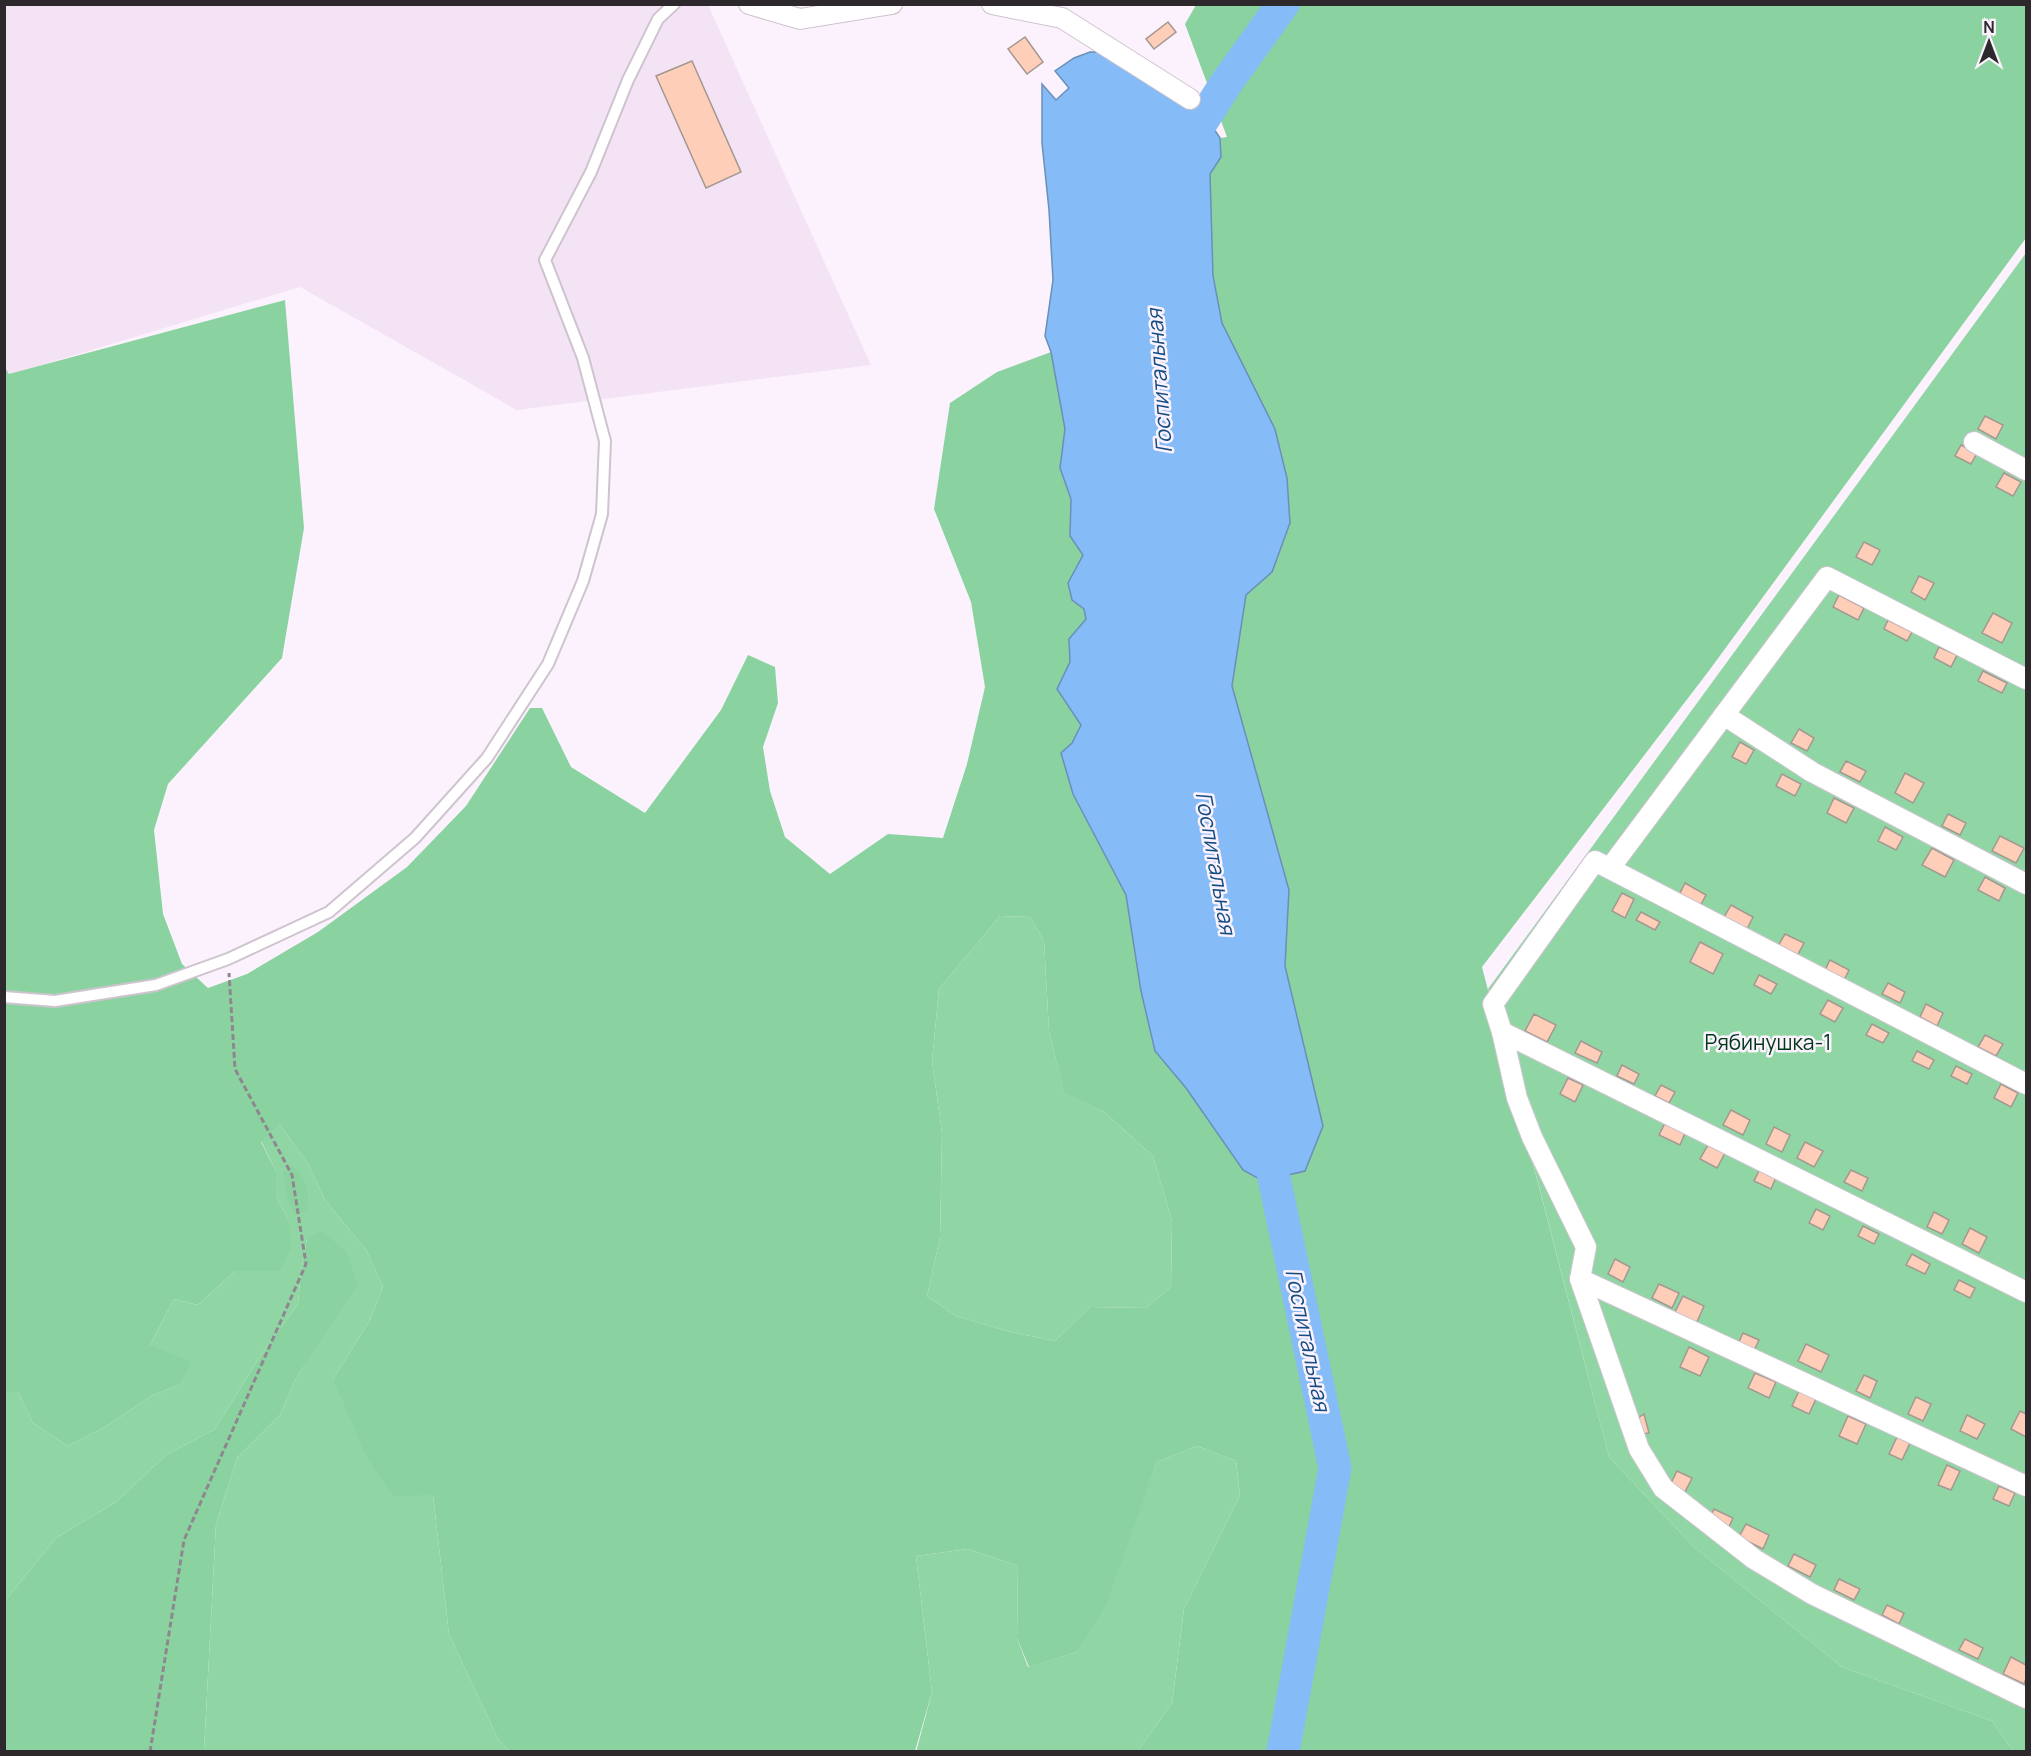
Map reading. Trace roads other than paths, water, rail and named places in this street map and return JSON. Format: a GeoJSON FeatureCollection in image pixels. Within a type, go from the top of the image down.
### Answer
{"type":"FeatureCollection","features":[{"type":"Feature","properties":{"kind":"street"},"geometry":{"type":"LineString","coordinates":[[749,4],[800,19],[892,4]]}},
{"type":"Feature","properties":{"kind":"street"},"geometry":{"type":"LineString","coordinates":[[992,4],[1062,18],[1190,99]]}},
{"type":"Feature","properties":{"kind":"street"},"geometry":{"type":"LineString","coordinates":[[1974,442],[2026,470]]}},
{"type":"Feature","properties":{"kind":"street"},"geometry":{"type":"LineString","coordinates":[[1610,868],[1827,577],[2026,679]]}},
{"type":"Feature","properties":{"kind":"street"},"geometry":{"type":"LineString","coordinates":[[1724,716],[1812,771],[2026,884]]}},
{"type":"Feature","properties":{"kind":"street"},"geometry":{"type":"LineString","coordinates":[[2026,1084],[1595,861],[1493,1004],[1502,1032],[1516,1098],[1532,1137],[1586,1247],[1580,1279],[1639,1449],[1663,1488],[1754,1559],[1812,1594],[2026,1698]]}},
{"type":"Feature","properties":{"kind":"street"},"geometry":{"type":"LineString","coordinates":[[1502,1032],[2026,1292]]}},
{"type":"Feature","properties":{"kind":"street"},"geometry":{"type":"LineString","coordinates":[[1580,1279],[2026,1486]]}},
{"type":"Feature","properties":{"kind":"lane"},"geometry":{"type":"LineString","coordinates":[[4,997],[55,1001],[156,985],[228,959],[328,912],[416,837],[488,758],[548,664],[583,581],[602,514],[605,441],[583,358],[545,260],[591,172],[628,80],[658,19],[674,4]]}},
{"type":"Feature","properties":{"kind":"water"},"geometry":{"type":"Polygon","coordinates":[[[1090,52],[1101,52],[1112,58],[1207,118],[1220,138],[1221,157],[1210,174],[1213,276],[1222,323],[1275,429],[1287,478],[1290,523],[1272,572],[1246,595],[1232,686],[1289,890],[1285,966],[1323,1126],[1305,1171],[1263,1181],[1243,1170],[1186,1088],[1155,1051],[1141,991],[1126,895],[1073,794],[1061,753],[1072,743],[1081,725],[1057,689],[1070,662],[1069,639],[1086,619],[1084,609],[1072,600],[1068,583],[1083,555],[1070,536],[1071,499],[1060,468],[1065,429],[1051,352],[1045,336],[1053,280],[1042,143],[1042,84],[1056,100],[1069,88],[1055,71],[1074,58],[1090,52]]]}},
{"type":"Feature","properties":{"kind":"waterway","name":"Госпитальная"},"geometry":{"type":"LineString","coordinates":[[1181,154],[1227,82],[1283,4]]}},
{"type":"Feature","properties":{"kind":"waterway","name":"Госпитальная"},"geometry":{"type":"LineString","coordinates":[[1265,1135],[1335,1468],[1283,1752]]}},
{"type":"Feature","properties":{"kind":"park label","name":"Рябинушка-1"},"geometry":{"type":"Point","coordinates":[1768,1042]}}]}
